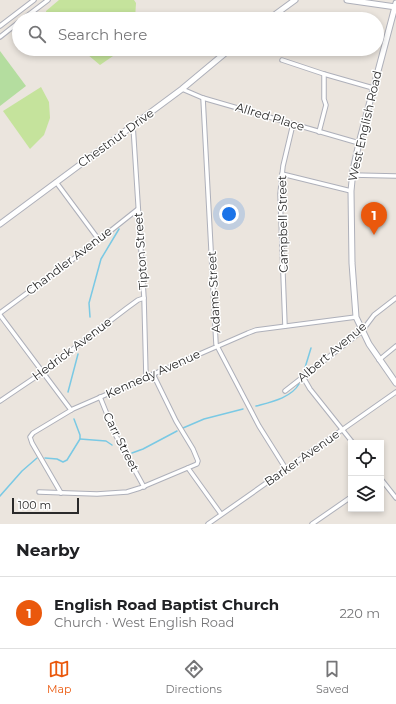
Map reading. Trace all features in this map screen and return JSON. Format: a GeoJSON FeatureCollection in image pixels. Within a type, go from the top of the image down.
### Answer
{"type":"FeatureCollection","features":[{"type":"Feature","properties":{"kind":"main road"},"geometry":{"type":"LineString","coordinates":[[279,12],[295,0]]}},
{"type":"Feature","properties":{"kind":"main road"},"geometry":{"type":"LineString","coordinates":[[347,0],[396,6]]}},
{"type":"Feature","properties":{"kind":"main road","name":"West English Road"},"geometry":{"type":"LineString","coordinates":[[384,49],[396,6]]}},
{"type":"Feature","properties":{"kind":"main road","name":"Chestnut Drive"},"geometry":{"type":"LineString","coordinates":[[0,224],[182,89],[222,56]]}},
{"type":"Feature","properties":{"kind":"main road","name":"West English Road"},"geometry":{"type":"LineString","coordinates":[[382,56],[359,142],[352,175],[350,191],[352,263],[356,317],[362,331],[379,360],[396,382]]}},
{"type":"Feature","properties":{"kind":"street"},"geometry":{"type":"LineString","coordinates":[[18,12],[34,0]]}},
{"type":"Feature","properties":{"kind":"street"},"geometry":{"type":"LineString","coordinates":[[32,12],[48,0]]}},
{"type":"Feature","properties":{"kind":"street"},"geometry":{"type":"LineString","coordinates":[[0,26],[12,17]]}},
{"type":"Feature","properties":{"kind":"street"},"geometry":{"type":"LineString","coordinates":[[0,37],[12,28]]}},
{"type":"Feature","properties":{"kind":"street"},"geometry":{"type":"LineString","coordinates":[[282,60],[373,88]]}},
{"type":"Feature","properties":{"kind":"street"},"geometry":{"type":"LineString","coordinates":[[319,132],[326,105],[324,99],[324,74]]}},
{"type":"Feature","properties":{"kind":"street","name":"Allred Place"},"geometry":{"type":"LineString","coordinates":[[182,89],[204,98],[319,132],[359,142]]}},
{"type":"Feature","properties":{"kind":"street","name":"Adams Street"},"geometry":{"type":"LineString","coordinates":[[204,98],[217,346],[259,426],[286,469]]}},
{"type":"Feature","properties":{"kind":"street","name":"Campbell Street"},"geometry":{"type":"LineString","coordinates":[[286,326],[280,211],[282,174],[292,124]]}},
{"type":"Feature","properties":{"kind":"street","name":"Tipton Street"},"geometry":{"type":"LineString","coordinates":[[133,125],[144,298],[146,376]]}},
{"type":"Feature","properties":{"kind":"street"},"geometry":{"type":"LineString","coordinates":[[282,174],[350,191]]}},
{"type":"Feature","properties":{"kind":"street"},"geometry":{"type":"LineString","coordinates":[[352,175],[396,176]]}},
{"type":"Feature","properties":{"kind":"street"},"geometry":{"type":"LineString","coordinates":[[56,182],[99,240]]}},
{"type":"Feature","properties":{"kind":"street","name":"Chandler Avenue"},"geometry":{"type":"LineString","coordinates":[[0,314],[138,209]]}},
{"type":"Feature","properties":{"kind":"street","name":"Hedrick Avenue"},"geometry":{"type":"LineString","coordinates":[[0,401],[43,372],[132,304],[144,298]]}},
{"type":"Feature","properties":{"kind":"street","name":"Albert Avenue"},"geometry":{"type":"LineString","coordinates":[[285,391],[362,331],[374,315],[396,298]]}},
{"type":"Feature","properties":{"kind":"street"},"geometry":{"type":"LineString","coordinates":[[0,314],[71,410]]}},
{"type":"Feature","properties":{"kind":"street","name":"Kennedy Avenue"},"geometry":{"type":"LineString","coordinates":[[61,493],[30,439],[30,436],[71,410],[252,331],[356,317]]}},
{"type":"Feature","properties":{"kind":"street"},"geometry":{"type":"LineString","coordinates":[[379,360],[396,346]]}},
{"type":"Feature","properties":{"kind":"street"},"geometry":{"type":"LineString","coordinates":[[40,492],[118,494],[144,487],[197,464],[198,462],[196,456],[176,421],[153,374]]}},
{"type":"Feature","properties":{"kind":"street"},"geometry":{"type":"LineString","coordinates":[[303,377],[310,389],[351,440]]}},
{"type":"Feature","properties":{"kind":"street","name":"Barker Avenue"},"geometry":{"type":"LineString","coordinates":[[208,524],[396,392]]}},
{"type":"Feature","properties":{"kind":"street","name":"Carr Street"},"geometry":{"type":"LineString","coordinates":[[100,398],[115,434],[144,487]]}},
{"type":"Feature","properties":{"kind":"street"},"geometry":{"type":"LineString","coordinates":[[188,468],[221,514]]}},
{"type":"Feature","properties":{"kind":"street"},"geometry":{"type":"LineString","coordinates":[[384,483],[396,498]]}},
{"type":"Feature","properties":{"kind":"street"},"geometry":{"type":"LineString","coordinates":[[312,524],[348,499]]}},
{"type":"Feature","properties":{"kind":"green space"},"geometry":{"type":"Polygon","coordinates":[[[59,0],[134,0],[136,3],[135,12],[46,11],[59,0]]]}},
{"type":"Feature","properties":{"kind":"green space"},"geometry":{"type":"Polygon","coordinates":[[[0,51],[26,86],[0,106],[0,51]]]}},
{"type":"Feature","properties":{"kind":"green space"},"geometry":{"type":"Polygon","coordinates":[[[89,56],[113,56],[100,65],[89,56]]]}},
{"type":"Feature","properties":{"kind":"green space"},"geometry":{"type":"Polygon","coordinates":[[[41,87],[49,102],[50,118],[44,135],[30,149],[3,111],[41,87]]]}},
{"type":"Feature","properties":{"kind":"waterway"},"geometry":{"type":"LineString","coordinates":[[90,317],[89,303],[101,259],[119,229]]}},
{"type":"Feature","properties":{"kind":"waterway"},"geometry":{"type":"LineString","coordinates":[[304,371],[311,348]]}},
{"type":"Feature","properties":{"kind":"waterway"},"geometry":{"type":"LineString","coordinates":[[68,392],[78,354]]}},
{"type":"Feature","properties":{"kind":"waterway"},"geometry":{"type":"LineString","coordinates":[[256,406],[286,396],[299,384]]}},
{"type":"Feature","properties":{"kind":"waterway"},"geometry":{"type":"LineString","coordinates":[[183,428],[204,419],[243,409]]}},
{"type":"Feature","properties":{"kind":"waterway"},"geometry":{"type":"LineString","coordinates":[[45,458],[57,459],[63,462],[67,460],[80,439],[74,419]]}},
{"type":"Feature","properties":{"kind":"waterway"},"geometry":{"type":"LineString","coordinates":[[132,453],[143,449],[177,431]]}},
{"type":"Feature","properties":{"kind":"waterway"},"geometry":{"type":"LineString","coordinates":[[80,439],[106,441],[112,445]]}},
{"type":"Feature","properties":{"kind":"waterway"},"geometry":{"type":"LineString","coordinates":[[0,496],[22,471],[37,458]]}},
{"type":"Feature","properties":{"kind":"place","name":"English Road Baptist Church"},"geometry":{"type":"Point","coordinates":[374,235]}}]}
